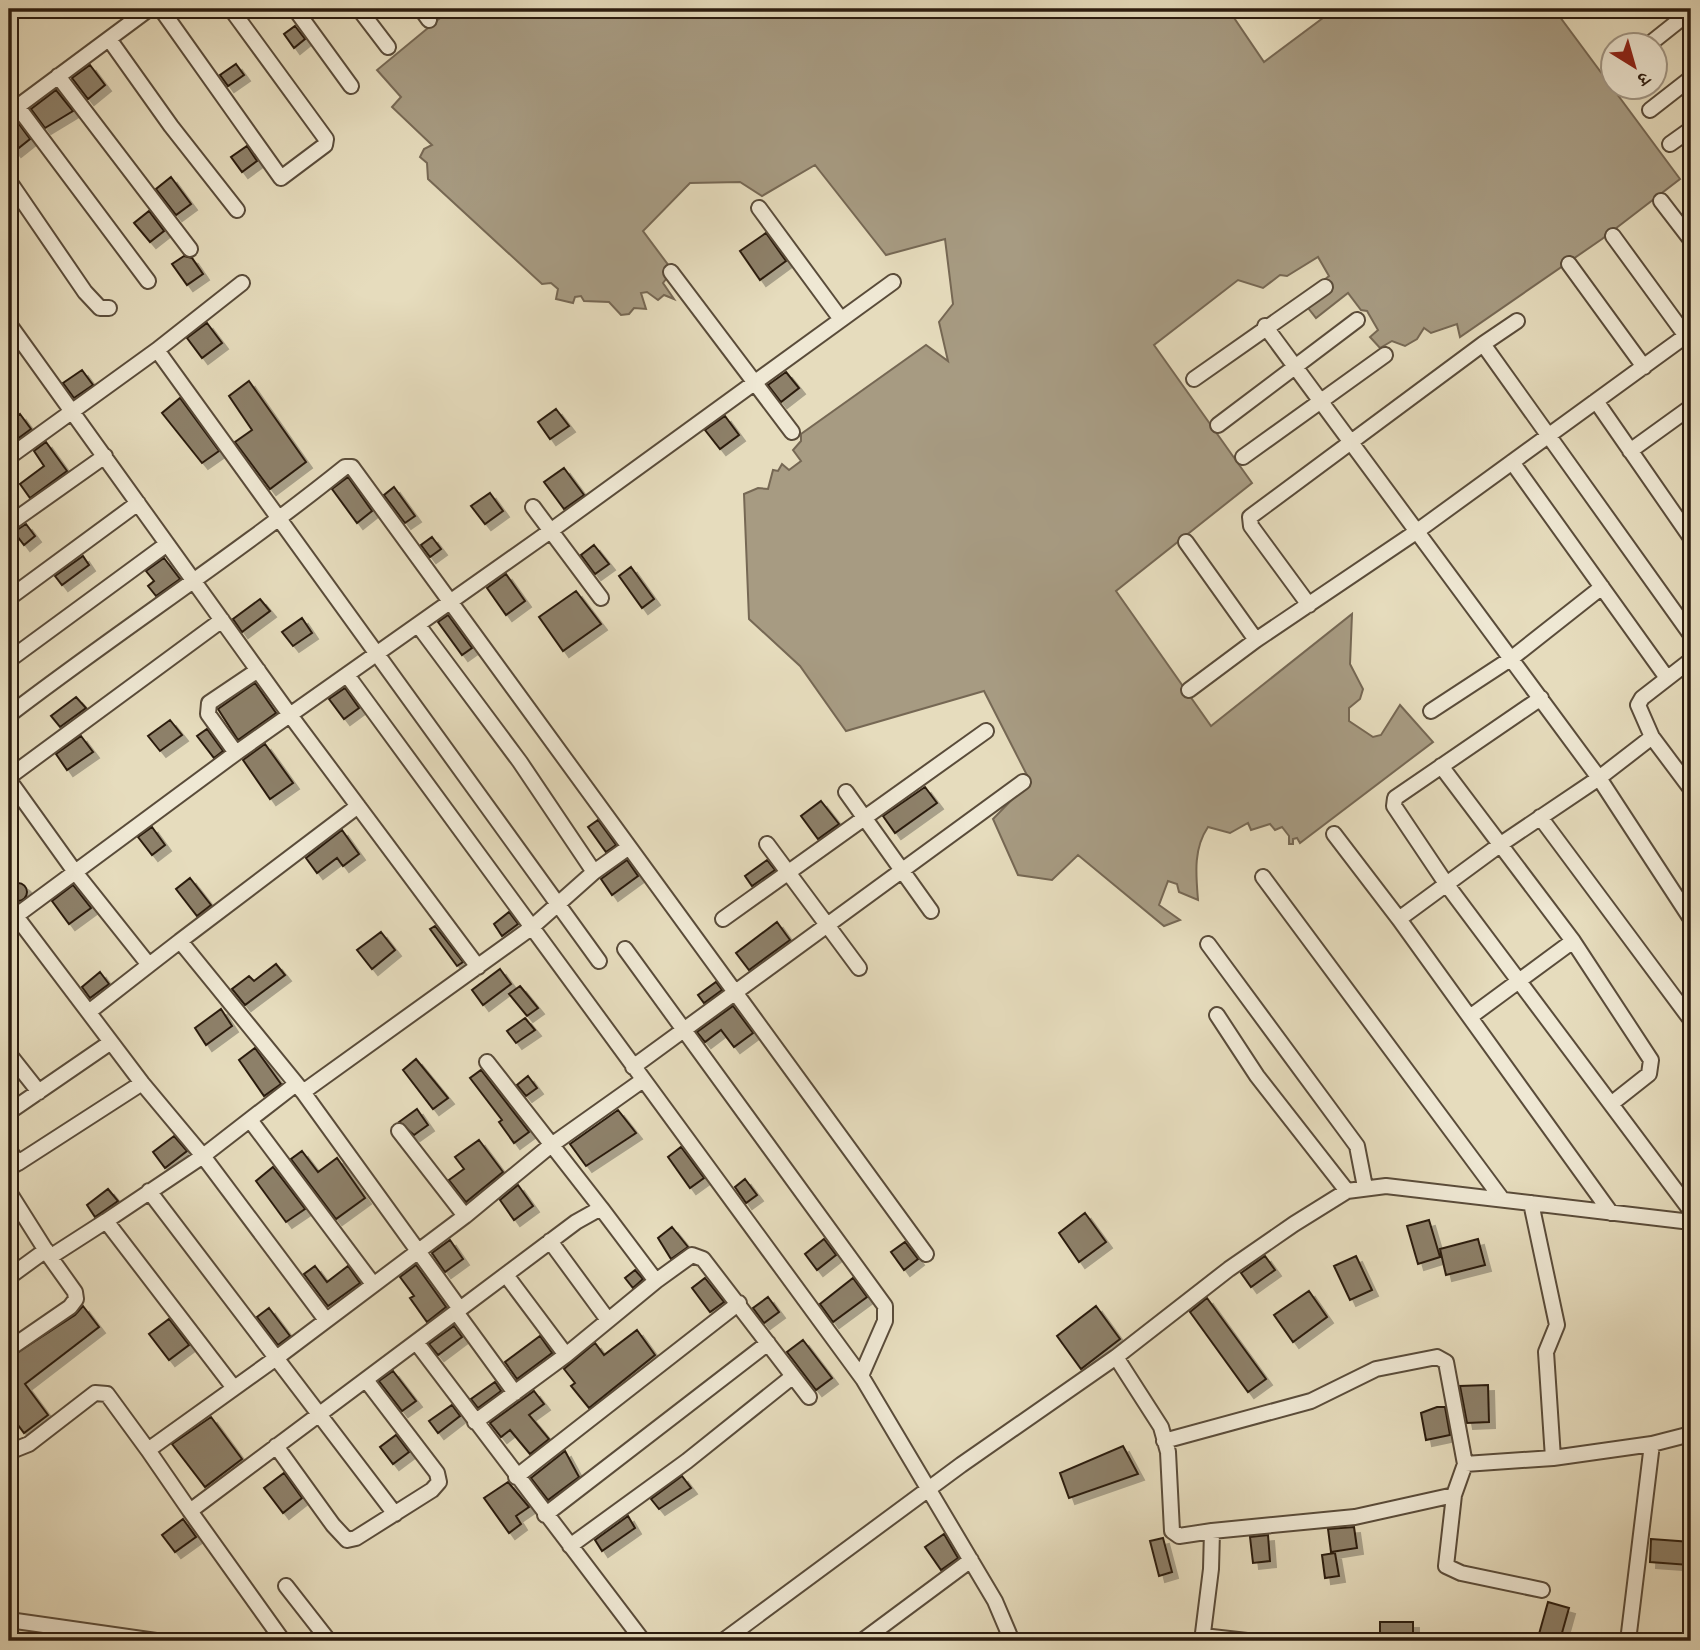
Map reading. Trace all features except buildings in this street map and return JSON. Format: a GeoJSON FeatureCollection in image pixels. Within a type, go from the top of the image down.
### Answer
{"type":"FeatureCollection","features":[{"type":"Feature","properties":{"kind":"street"},"geometry":{"type":"LineString","coordinates":[[148,281],[13,110],[149,9]]}},
{"type":"Feature","properties":{"kind":"street"},"geometry":{"type":"LineString","coordinates":[[161,9],[281,178],[325,145],[326,139],[231,9]]}},
{"type":"Feature","properties":{"kind":"street"},"geometry":{"type":"LineString","coordinates":[[295,9],[351,86]]}},
{"type":"Feature","properties":{"kind":"street"},"geometry":{"type":"LineString","coordinates":[[359,9],[388,47]]}},
{"type":"Feature","properties":{"kind":"street"},"geometry":{"type":"LineString","coordinates":[[1665,32],[1691,11]]}},
{"type":"Feature","properties":{"kind":"street"},"geometry":{"type":"LineString","coordinates":[[109,39],[171,126],[237,210]]}},
{"type":"Feature","properties":{"kind":"street"},"geometry":{"type":"LineString","coordinates":[[58,76],[190,249]]}},
{"type":"Feature","properties":{"kind":"street"},"geometry":{"type":"LineString","coordinates":[[1650,110],[1691,78]]}},
{"type":"Feature","properties":{"kind":"street"},"geometry":{"type":"LineString","coordinates":[[1670,144],[1691,130]]}},
{"type":"Feature","properties":{"kind":"street"},"geometry":{"type":"LineString","coordinates":[[9,181],[85,292],[100,308],[109,308]]}},
{"type":"Feature","properties":{"kind":"street"},"geometry":{"type":"LineString","coordinates":[[1661,201],[1691,240]]}},
{"type":"Feature","properties":{"kind":"street"},"geometry":{"type":"LineString","coordinates":[[759,208],[840,318]]}},
{"type":"Feature","properties":{"kind":"street"},"geometry":{"type":"LineString","coordinates":[[1189,690],[1256,639],[1416,532],[1689,334],[1613,236]]}},
{"type":"Feature","properties":{"kind":"street"},"geometry":{"type":"LineString","coordinates":[[1569,264],[1644,367]]}},
{"type":"Feature","properties":{"kind":"street"},"geometry":{"type":"LineString","coordinates":[[671,272],[792,432]]}},
{"type":"Feature","properties":{"kind":"street"},"geometry":{"type":"LineString","coordinates":[[326,1320],[203,1156],[142,1083],[90,1011],[11,915],[550,532],[753,381],[893,282]]}},
{"type":"Feature","properties":{"kind":"street"},"geometry":{"type":"LineString","coordinates":[[9,457],[157,350],[242,283]]}},
{"type":"Feature","properties":{"kind":"street"},"geometry":{"type":"LineString","coordinates":[[1194,379],[1265,326],[1325,287]]}},
{"type":"Feature","properties":{"kind":"street"},"geometry":{"type":"LineString","coordinates":[[1218,425],[1357,320]]}},
{"type":"Feature","properties":{"kind":"street"},"geometry":{"type":"LineString","coordinates":[[1309,605],[1251,526],[1250,517],[1517,321]]}},
{"type":"Feature","properties":{"kind":"street"},"geometry":{"type":"LineString","coordinates":[[9,324],[290,715],[478,967]]}},
{"type":"Feature","properties":{"kind":"street"},"geometry":{"type":"LineString","coordinates":[[1265,326],[1599,778],[1691,919]]}},
{"type":"Feature","properties":{"kind":"street"},"geometry":{"type":"LineString","coordinates":[[1483,344],[1691,635]]}},
{"type":"Feature","properties":{"kind":"street"},"geometry":{"type":"LineString","coordinates":[[157,350],[282,518],[599,961]]}},
{"type":"Feature","properties":{"kind":"street"},"geometry":{"type":"LineString","coordinates":[[1243,457],[1385,355]]}},
{"type":"Feature","properties":{"kind":"street"},"geometry":{"type":"LineString","coordinates":[[1596,401],[1691,537]]}},
{"type":"Feature","properties":{"kind":"street"},"geometry":{"type":"LineString","coordinates":[[1630,451],[1691,407]]}},
{"type":"Feature","properties":{"kind":"street"},"geometry":{"type":"LineString","coordinates":[[9,524],[105,456]]}},
{"type":"Feature","properties":{"kind":"street"},"geometry":{"type":"LineString","coordinates":[[1512,462],[1667,678]]}},
{"type":"Feature","properties":{"kind":"street"},"geometry":{"type":"LineString","coordinates":[[9,715],[282,518],[345,467],[352,467],[450,603],[555,741],[629,848],[926,1254]]}},
{"type":"Feature","properties":{"kind":"street"},"geometry":{"type":"LineString","coordinates":[[9,598],[138,503]]}},
{"type":"Feature","properties":{"kind":"street"},"geometry":{"type":"LineString","coordinates":[[533,507],[601,598]]}},
{"type":"Feature","properties":{"kind":"street"},"geometry":{"type":"LineString","coordinates":[[1186,542],[1256,639]]}},
{"type":"Feature","properties":{"kind":"street"},"geometry":{"type":"LineString","coordinates":[[9,660],[167,544]]}},
{"type":"Feature","properties":{"kind":"street"},"geometry":{"type":"LineString","coordinates":[[1431,711],[1511,658],[1602,587]]}},
{"type":"Feature","properties":{"kind":"street"},"geometry":{"type":"LineString","coordinates":[[149,965],[75,872],[9,779],[222,620]]}},
{"type":"Feature","properties":{"kind":"street"},"geometry":{"type":"LineString","coordinates":[[418,625],[520,762],[594,872]]}},
{"type":"Feature","properties":{"kind":"street"},"geometry":{"type":"LineString","coordinates":[[1691,660],[1638,705],[1652,737],[1686,770],[1691,789]]}},
{"type":"Feature","properties":{"kind":"street"},"geometry":{"type":"LineString","coordinates":[[236,753],[208,714],[209,703],[258,670]]}},
{"type":"Feature","properties":{"kind":"street"},"geometry":{"type":"LineString","coordinates":[[347,675],[861,1376],[995,1601],[1011,1641]]}},
{"type":"Feature","properties":{"kind":"street"},"geometry":{"type":"LineString","coordinates":[[1541,698],[1395,797],[1394,806],[1447,885],[1691,1211]]}},
{"type":"Feature","properties":{"kind":"street"},"geometry":{"type":"LineString","coordinates":[[723,919],[986,731]]}},
{"type":"Feature","properties":{"kind":"street"},"geometry":{"type":"LineString","coordinates":[[1399,919],[1501,844],[1599,778],[1652,737]]}},
{"type":"Feature","properties":{"kind":"street"},"geometry":{"type":"LineString","coordinates":[[1441,766],[1573,941],[1651,1060],[1649,1074],[1611,1104]]}},
{"type":"Feature","properties":{"kind":"street"},"geometry":{"type":"LineString","coordinates":[[633,1067],[1023,782]]}},
{"type":"Feature","properties":{"kind":"street"},"geometry":{"type":"LineString","coordinates":[[846,792],[931,911]]}},
{"type":"Feature","properties":{"kind":"street"},"geometry":{"type":"LineString","coordinates":[[90,1011],[358,806]]}},
{"type":"Feature","properties":{"kind":"street"},"geometry":{"type":"LineString","coordinates":[[1540,817],[1691,1020]]}},
{"type":"Feature","properties":{"kind":"street"},"geometry":{"type":"LineString","coordinates":[[1334,834],[1399,919],[1611,1213]]}},
{"type":"Feature","properties":{"kind":"street"},"geometry":{"type":"LineString","coordinates":[[767,844],[859,968]]}},
{"type":"Feature","properties":{"kind":"street"},"geometry":{"type":"LineString","coordinates":[[9,1277],[106,1221],[203,1156],[250,1120],[478,967],[531,928],[594,872],[629,848]]}},
{"type":"Feature","properties":{"kind":"street"},"geometry":{"type":"LineString","coordinates":[[1263,877],[1502,1199]]}},
{"type":"Feature","properties":{"kind":"street"},"geometry":{"type":"LineString","coordinates":[[180,941],[300,1088],[418,1250],[515,1393]]}},
{"type":"Feature","properties":{"kind":"street"},"geometry":{"type":"LineString","coordinates":[[1470,1017],[1573,941]]}},
{"type":"Feature","properties":{"kind":"street"},"geometry":{"type":"LineString","coordinates":[[1208,944],[1357,1146],[1365,1188]]}},
{"type":"Feature","properties":{"kind":"street"},"geometry":{"type":"LineString","coordinates":[[625,949],[885,1306],[885,1321],[861,1376]]}},
{"type":"Feature","properties":{"kind":"street"},"geometry":{"type":"LineString","coordinates":[[1217,1015],[1257,1076],[1347,1191]]}},
{"type":"Feature","properties":{"kind":"street"},"geometry":{"type":"LineString","coordinates":[[9,1112],[111,1042]]}},
{"type":"Feature","properties":{"kind":"street"},"geometry":{"type":"LineString","coordinates":[[9,1054],[38,1092]]}},
{"type":"Feature","properties":{"kind":"street"},"geometry":{"type":"LineString","coordinates":[[487,1062],[656,1281]]}},
{"type":"Feature","properties":{"kind":"street"},"geometry":{"type":"LineString","coordinates":[[148,1450],[465,1216],[550,1146],[643,1080]]}},
{"type":"Feature","properties":{"kind":"street"},"geometry":{"type":"LineString","coordinates":[[9,1150],[13,1165],[142,1083]]}},
{"type":"Feature","properties":{"kind":"street"},"geometry":{"type":"LineString","coordinates":[[250,1120],[373,1284]]}},
{"type":"Feature","properties":{"kind":"street"},"geometry":{"type":"LineString","coordinates":[[399,1131],[465,1216]]}},
{"type":"Feature","properties":{"kind":"street"},"geometry":{"type":"LineString","coordinates":[[723,1641],[929,1488],[1116,1357],[1229,1269],[1347,1191],[1386,1186],[1691,1222]]}},
{"type":"Feature","properties":{"kind":"street"},"geometry":{"type":"LineString","coordinates":[[149,1191],[395,1514]]}},
{"type":"Feature","properties":{"kind":"street"},"geometry":{"type":"LineString","coordinates":[[9,1192],[75,1292],[76,1298],[70,1307],[9,1349]]}},
{"type":"Feature","properties":{"kind":"street"},"geometry":{"type":"LineString","coordinates":[[1531,1203],[1557,1325],[1546,1352],[1553,1458]]}},
{"type":"Feature","properties":{"kind":"street"},"geometry":{"type":"LineString","coordinates":[[190,1511],[550,1241],[601,1208]]}},
{"type":"Feature","properties":{"kind":"street"},"geometry":{"type":"LineString","coordinates":[[106,1221],[234,1388]]}},
{"type":"Feature","properties":{"kind":"street"},"geometry":{"type":"LineString","coordinates":[[550,1241],[608,1320]]}},
{"type":"Feature","properties":{"kind":"street"},"geometry":{"type":"LineString","coordinates":[[475,1422],[566,1355],[686,1258],[697,1256],[739,1303],[809,1397]]}},
{"type":"Feature","properties":{"kind":"street"},"geometry":{"type":"LineString","coordinates":[[506,1275],[566,1355]]}},
{"type":"Feature","properties":{"kind":"street"},"geometry":{"type":"LineString","coordinates":[[516,1477],[739,1303]]}},
{"type":"Feature","properties":{"kind":"street"},"geometry":{"type":"LineString","coordinates":[[416,1342],[643,1641]]}},
{"type":"Feature","properties":{"kind":"street"},"geometry":{"type":"LineString","coordinates":[[545,1515],[768,1343]]}},
{"type":"Feature","properties":{"kind":"street"},"geometry":{"type":"LineString","coordinates":[[1116,1357],[1161,1427],[1172,1531],[1179,1536],[1355,1517],[1454,1495]]}},
{"type":"Feature","properties":{"kind":"street"},"geometry":{"type":"LineString","coordinates":[[1164,1440],[1311,1401],[1376,1369],[1441,1357],[1446,1362],[1465,1464],[1454,1495],[1446,1566],[1461,1573],[1542,1590]]}},
{"type":"Feature","properties":{"kind":"street"},"geometry":{"type":"LineString","coordinates":[[570,1546],[687,1461],[792,1377]]}},
{"type":"Feature","properties":{"kind":"street"},"geometry":{"type":"LineString","coordinates":[[276,1447],[347,1540],[356,1538],[432,1490],[439,1478],[366,1380]]}},
{"type":"Feature","properties":{"kind":"street"},"geometry":{"type":"LineString","coordinates":[[9,1452],[29,1444],[95,1393],[101,1391],[107,1394],[283,1641]]}},
{"type":"Feature","properties":{"kind":"street"},"geometry":{"type":"LineString","coordinates":[[1465,1464],[1553,1458],[1652,1444],[1691,1434]]}},
{"type":"Feature","properties":{"kind":"street"},"geometry":{"type":"LineString","coordinates":[[1628,1641],[1652,1444]]}},
{"type":"Feature","properties":{"kind":"street"},"geometry":{"type":"LineString","coordinates":[[1212,1531],[1203,1639],[1247,1641]]}},
{"type":"Feature","properties":{"kind":"street"},"geometry":{"type":"LineString","coordinates":[[862,1641],[971,1560]]}},
{"type":"Feature","properties":{"kind":"street"},"geometry":{"type":"LineString","coordinates":[[286,1586],[328,1641]]}},
{"type":"Feature","properties":{"kind":"street"},"geometry":{"type":"LineString","coordinates":[[9,1620],[123,1639],[156,1641]]}},
{"type":"Feature","properties":{"kind":"shaded area"},"geometry":{"type":"Polygon","coordinates":[[[451,9],[1228,9],[1264,62],[1335,9],[1554,9],[1598,68],[1598,102],[1623,102],[1680,179],[1602,239],[1460,337],[1457,324],[1431,333],[1424,328],[1417,339],[1405,346],[1392,341],[1380,348],[1370,337],[1378,330],[1367,311],[1361,310],[1348,293],[1316,318],[1301,299],[1329,276],[1318,257],[1287,276],[1280,275],[1263,288],[1238,280],[1154,345],[1252,483],[1116,591],[1211,726],[1352,614],[1350,664],[1363,689],[1360,699],[1349,708],[1349,721],[1373,737],[1381,735],[1400,705],[1433,742],[1300,843],[1297,838],[1293,839],[1293,844],[1289,844],[1289,836],[1282,827],[1275,830],[1270,824],[1251,830],[1248,823],[1230,833],[1208,827],[1198,853],[1198,900],[1179,892],[1177,884],[1168,881],[1159,905],[1180,920],[1164,926],[1078,855],[1052,880],[1018,875],[993,819],[1030,781],[984,691],[846,731],[800,666],[749,619],[744,494],[758,488],[768,489],[773,470],[778,471],[782,464],[789,470],[801,461],[793,450],[801,441],[801,434],[926,345],[948,361],[939,322],[953,304],[945,239],[886,255],[815,165],[762,196],[740,182],[690,183],[643,231],[669,266],[670,274],[663,283],[674,299],[664,295],[658,300],[647,292],[641,293],[646,309],[634,308],[629,314],[621,315],[609,302],[584,301],[581,296],[575,297],[573,303],[556,299],[558,289],[551,283],[542,284],[428,179],[427,163],[420,157],[424,149],[432,145],[392,107],[401,97],[377,70],[451,9]]]}}]}
